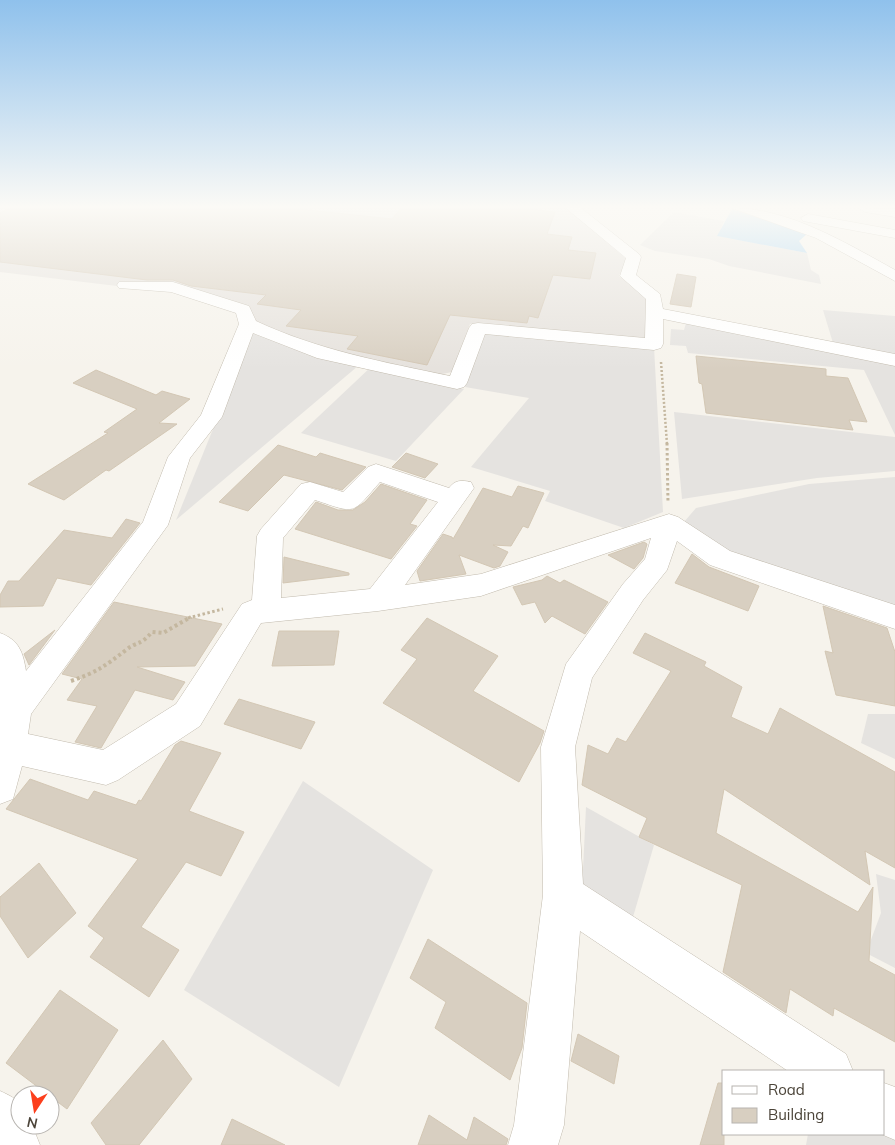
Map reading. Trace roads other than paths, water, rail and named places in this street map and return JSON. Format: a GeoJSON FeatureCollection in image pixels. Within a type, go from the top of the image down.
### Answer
{"type":"FeatureCollection","features":[{"type":"Feature","properties":{"kind":"street"},"geometry":{"type":"LineString","coordinates":[[125,286],[173,287],[243,310],[248,324],[269,335],[342,359],[457,383],[478,328],[654,344],[654,298],[628,276],[633,261]]}},
{"type":"Feature","properties":{"kind":"street"},"geometry":{"type":"LineString","coordinates":[[869,261],[895,276]]}},
{"type":"Feature","properties":{"kind":"street"},"geometry":{"type":"LineString","coordinates":[[654,312],[895,360]]}},
{"type":"Feature","properties":{"kind":"street"},"geometry":{"type":"LineString","coordinates":[[0,786],[8,746],[23,700],[155,525],[179,458],[211,417],[221,396],[237,347],[248,324]]}},
{"type":"Feature","properties":{"kind":"street"},"geometry":{"type":"LineString","coordinates":[[8,746],[106,768],[188,715],[259,612],[270,536],[310,490],[348,502],[376,472],[458,493],[378,600]]}},
{"type":"Feature","properties":{"kind":"street"},"geometry":{"type":"LineString","coordinates":[[259,612],[378,600],[481,585],[669,523]]}},
{"type":"Feature","properties":{"kind":"street"},"geometry":{"type":"LineString","coordinates":[[669,523],[720,558],[895,617]]}},
{"type":"Feature","properties":{"kind":"street"},"geometry":{"type":"LineString","coordinates":[[533,1145],[539,1125],[563,895],[558,747],[577,674],[632,592],[657,563],[669,523]]}},
{"type":"Feature","properties":{"kind":"street"},"geometry":{"type":"LineString","coordinates":[[3,654],[23,700]]}},
{"type":"Feature","properties":{"kind":"street"},"geometry":{"type":"LineString","coordinates":[[563,895],[828,1070]]}},
{"type":"Feature","properties":{"kind":"street"},"geometry":{"type":"LineString","coordinates":[[0,1116],[14,1145]]}}]}
